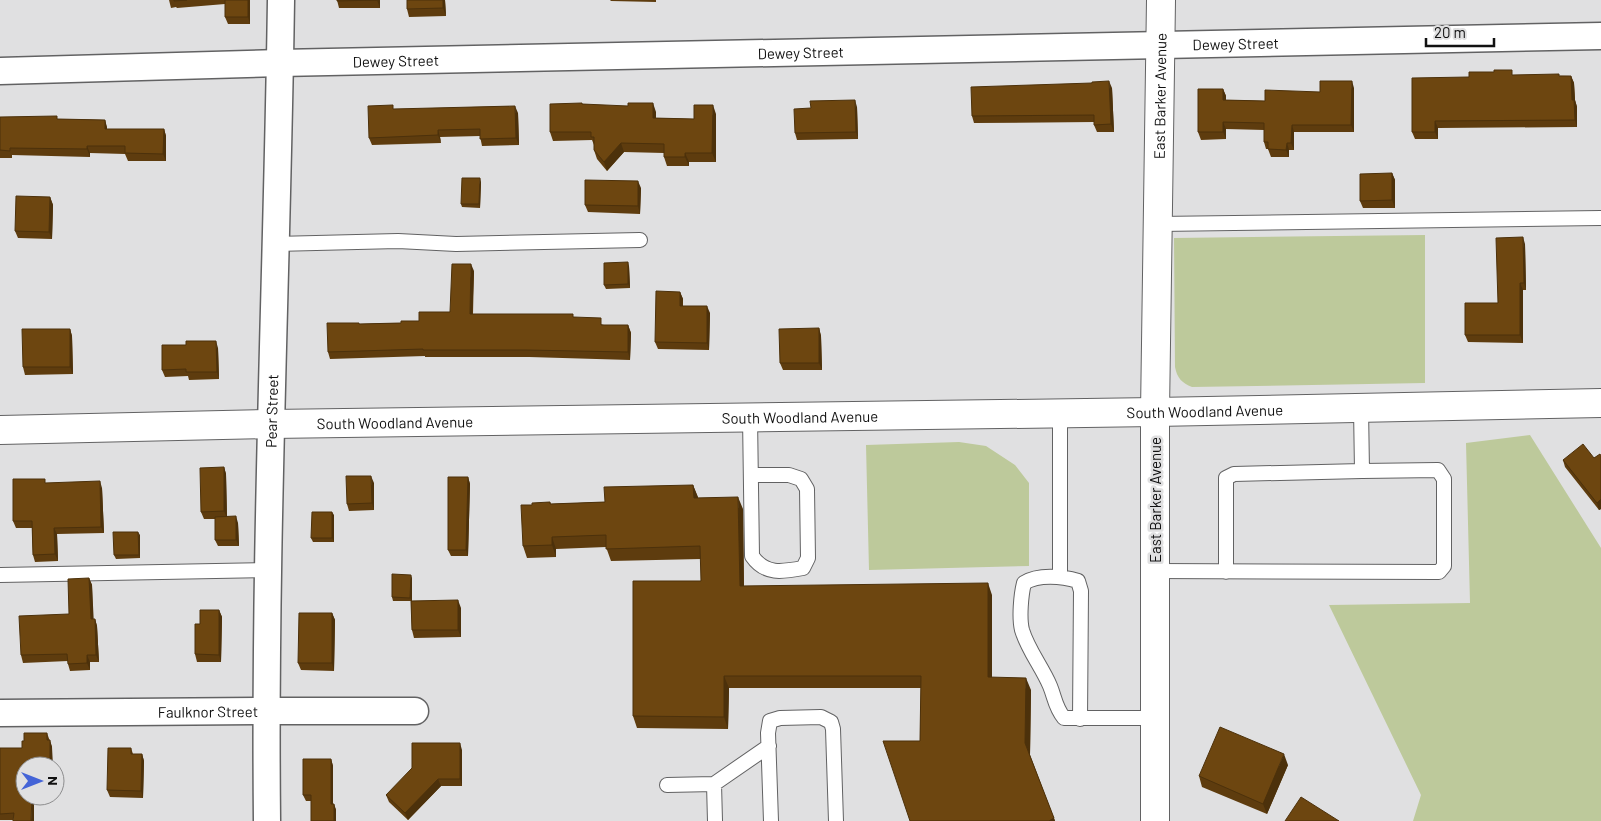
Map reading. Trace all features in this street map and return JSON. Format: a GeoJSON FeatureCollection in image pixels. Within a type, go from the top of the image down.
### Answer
{"type":"FeatureCollection","features":[{"type":"Feature","properties":{"kind":"street","name":"Pear Street"},"geometry":{"type":"LineString","coordinates":[[267,821],[268,570],[281,0]]}},
{"type":"Feature","properties":{"kind":"street","name":"East Barker Avenue"},"geometry":{"type":"LineString","coordinates":[[1155,821],[1155,412],[1162,0]]}},
{"type":"Feature","properties":{"kind":"street","name":"Dewey Street"},"geometry":{"type":"LineString","coordinates":[[0,71],[280,63],[1601,36]]}},
{"type":"Feature","properties":{"kind":"street","name":"South Woodland Avenue"},"geometry":{"type":"LineString","coordinates":[[0,430],[271,424],[1155,412],[1601,402]]}},
{"type":"Feature","properties":{"kind":"street","name":"Faulknor Street"},"geometry":{"type":"LineString","coordinates":[[0,713],[415,712]]}},
{"type":"Feature","properties":{"kind":"lane"},"geometry":{"type":"LineString","coordinates":[[1158,224],[1601,218]]}},
{"type":"Feature","properties":{"kind":"lane"},"geometry":{"type":"LineString","coordinates":[[276,244],[398,241],[456,244],[640,240]]}},
{"type":"Feature","properties":{"kind":"lane"},"geometry":{"type":"LineString","coordinates":[[1361,408],[1362,471]]}},
{"type":"Feature","properties":{"kind":"lane"},"geometry":{"type":"LineString","coordinates":[[1060,413],[1060,577]]}},
{"type":"Feature","properties":{"kind":"lane"},"geometry":{"type":"LineString","coordinates":[[750,417],[752,556],[758,565],[774,572],[802,568],[808,558],[807,489],[801,479],[789,475],[751,475]]}},
{"type":"Feature","properties":{"kind":"lane"},"geometry":{"type":"LineString","coordinates":[[1155,571],[1226,572],[1439,572],[1444,566],[1444,479],[1438,470],[1234,474],[1226,478],[1226,572]]}},
{"type":"Feature","properties":{"kind":"lane"},"geometry":{"type":"LineString","coordinates":[[0,574],[268,570]]}},
{"type":"Feature","properties":{"kind":"lane"},"geometry":{"type":"LineString","coordinates":[[1080,719],[1081,591],[1078,581],[1060,577],[1030,579],[1024,584],[1021,594],[1022,628],[1029,647],[1050,686],[1057,709],[1064,718],[1080,719],[1155,718]]}},
{"type":"Feature","properties":{"kind":"lane"},"geometry":{"type":"LineString","coordinates":[[771,821],[768,733],[770,721],[780,718],[821,717],[831,722],[833,729],[836,821]]}},
{"type":"Feature","properties":{"kind":"lane"},"geometry":{"type":"LineString","coordinates":[[668,785],[714,784],[769,746]]}},
{"type":"Feature","properties":{"kind":"lane"},"geometry":{"type":"LineString","coordinates":[[714,784],[715,821]]}},
{"type":"Feature","properties":{"kind":"green space"},"geometry":{"type":"Polygon","coordinates":[[[1425,235],[1425,383],[1192,387],[1185,384],[1177,374],[1175,367],[1174,238],[1425,235]]]}},
{"type":"Feature","properties":{"kind":"green space"},"geometry":{"type":"Polygon","coordinates":[[[1530,435],[1601,548],[1601,821],[1413,821],[1421,795],[1329,605],[1470,603],[1466,443],[1530,435]]]}},
{"type":"Feature","properties":{"kind":"green space"},"geometry":{"type":"Polygon","coordinates":[[[959,442],[986,446],[1015,465],[1029,483],[1029,566],[869,570],[866,445],[959,442]]]}},
{"type":"Feature","properties":{"kind":"building"},"geometry":{"type":"Polygon","coordinates":[[[225,0],[248,0],[248,17],[225,17],[225,0]]]}},
{"type":"Feature","properties":{"kind":"building"},"geometry":{"type":"Polygon","coordinates":[[[337,0],[377,0],[337,1],[337,0]]]}},
{"type":"Feature","properties":{"kind":"building"},"geometry":{"type":"Polygon","coordinates":[[[407,0],[443,0],[443,8],[407,9],[407,0]]]}},
{"type":"Feature","properties":{"kind":"building"},"geometry":{"type":"Polygon","coordinates":[[[1494,70],[1512,70],[1512,75],[1559,74],[1559,76],[1571,76],[1575,120],[1435,121],[1435,132],[1412,132],[1412,78],[1469,77],[1469,72],[1494,72],[1494,70]]]}},
{"type":"Feature","properties":{"kind":"building"},"geometry":{"type":"Polygon","coordinates":[[[1109,81],[1111,124],[1094,125],[1094,115],[972,116],[971,87],[1109,81]]]}},
{"type":"Feature","properties":{"kind":"building"},"geometry":{"type":"Polygon","coordinates":[[[1320,81],[1352,81],[1351,125],[1292,125],[1291,143],[1287,143],[1286,150],[1268,149],[1268,142],[1264,142],[1264,123],[1223,122],[1223,132],[1198,132],[1198,89],[1223,89],[1223,100],[1265,101],[1265,90],[1320,92],[1320,81]]]}},
{"type":"Feature","properties":{"kind":"building"},"geometry":{"type":"Polygon","coordinates":[[[855,100],[856,132],[795,133],[794,109],[811,108],[810,101],[855,100]]]}},
{"type":"Feature","properties":{"kind":"building"},"geometry":{"type":"Polygon","coordinates":[[[582,103],[628,106],[628,103],[653,103],[653,118],[694,119],[694,105],[713,105],[712,153],[685,153],[685,157],[664,157],[664,144],[621,143],[604,162],[594,150],[594,137],[591,137],[591,132],[550,132],[550,104],[582,103]]]}},
{"type":"Feature","properties":{"kind":"building"},"geometry":{"type":"Polygon","coordinates":[[[393,105],[393,109],[515,106],[516,138],[480,139],[480,129],[438,130],[438,135],[369,138],[368,106],[393,105]]]}},
{"type":"Feature","properties":{"kind":"building"},"geometry":{"type":"Polygon","coordinates":[[[57,116],[57,119],[105,120],[105,129],[164,129],[163,154],[125,153],[125,146],[87,146],[87,149],[10,148],[10,151],[0,150],[0,117],[57,116]]]}},
{"type":"Feature","properties":{"kind":"building"},"geometry":{"type":"Polygon","coordinates":[[[1392,173],[1392,200],[1360,201],[1360,174],[1392,173]]]}},
{"type":"Feature","properties":{"kind":"building"},"geometry":{"type":"Polygon","coordinates":[[[462,178],[480,178],[479,204],[461,204],[462,178]]]}},
{"type":"Feature","properties":{"kind":"building"},"geometry":{"type":"Polygon","coordinates":[[[585,180],[638,181],[638,206],[585,205],[585,180]]]}},
{"type":"Feature","properties":{"kind":"building"},"geometry":{"type":"Polygon","coordinates":[[[16,196],[50,197],[49,232],[15,231],[16,196]]]}},
{"type":"Feature","properties":{"kind":"building"},"geometry":{"type":"Polygon","coordinates":[[[1523,237],[1524,283],[1520,283],[1520,335],[1465,335],[1465,303],[1498,303],[1496,238],[1523,237]]]}},
{"type":"Feature","properties":{"kind":"building"},"geometry":{"type":"Polygon","coordinates":[[[628,262],[628,284],[604,285],[604,263],[628,262]]]}},
{"type":"Feature","properties":{"kind":"building"},"geometry":{"type":"Polygon","coordinates":[[[452,264],[471,264],[470,314],[573,314],[573,317],[601,318],[601,325],[628,325],[628,352],[423,349],[328,352],[327,323],[401,323],[401,321],[419,321],[419,312],[450,312],[452,264]]]}},
{"type":"Feature","properties":{"kind":"building"},"geometry":{"type":"Polygon","coordinates":[[[656,291],[680,292],[680,306],[707,306],[707,343],[655,342],[656,291]]]}},
{"type":"Feature","properties":{"kind":"building"},"geometry":{"type":"Polygon","coordinates":[[[819,328],[819,363],[780,363],[779,329],[819,328]]]}},
{"type":"Feature","properties":{"kind":"building"},"geometry":{"type":"Polygon","coordinates":[[[22,329],[70,329],[70,367],[23,367],[22,329]]]}},
{"type":"Feature","properties":{"kind":"building"},"geometry":{"type":"Polygon","coordinates":[[[186,341],[216,341],[217,372],[186,372],[186,369],[162,370],[162,345],[186,345],[186,341]]]}},
{"type":"Feature","properties":{"kind":"building"},"geometry":{"type":"Polygon","coordinates":[[[1583,444],[1594,458],[1600,454],[1601,456],[1601,499],[1597,503],[1563,460],[1583,444]]]}},
{"type":"Feature","properties":{"kind":"building"},"geometry":{"type":"Polygon","coordinates":[[[224,467],[224,511],[201,512],[200,468],[224,467]]]}},
{"type":"Feature","properties":{"kind":"building"},"geometry":{"type":"Polygon","coordinates":[[[346,476],[371,476],[372,503],[347,504],[346,476]]]}},
{"type":"Feature","properties":{"kind":"building"},"geometry":{"type":"Polygon","coordinates":[[[448,477],[468,477],[466,550],[448,550],[448,477]]]}},
{"type":"Feature","properties":{"kind":"building"},"geometry":{"type":"Polygon","coordinates":[[[13,479],[45,479],[45,483],[100,481],[101,527],[54,528],[55,554],[33,555],[32,521],[13,521],[13,479]]]}},
{"type":"Feature","properties":{"kind":"building"},"geometry":{"type":"Polygon","coordinates":[[[693,485],[694,498],[738,497],[740,586],[988,583],[988,677],[1026,678],[1025,743],[1054,818],[1049,821],[910,821],[883,741],[920,741],[921,676],[724,676],[724,717],[633,716],[633,581],[701,581],[700,546],[606,549],[606,535],[552,537],[552,545],[523,546],[521,505],[550,502],[550,504],[605,502],[604,487],[693,485]]]}},
{"type":"Feature","properties":{"kind":"building"},"geometry":{"type":"Polygon","coordinates":[[[312,512],[332,512],[332,538],[311,538],[312,512]]]}},
{"type":"Feature","properties":{"kind":"building"},"geometry":{"type":"Polygon","coordinates":[[[236,516],[236,540],[215,540],[215,517],[236,516]]]}},
{"type":"Feature","properties":{"kind":"building"},"geometry":{"type":"Polygon","coordinates":[[[113,532],[138,532],[139,555],[114,555],[113,532]]]}},
{"type":"Feature","properties":{"kind":"building"},"geometry":{"type":"Polygon","coordinates":[[[392,574],[411,575],[410,598],[392,597],[392,574]]]}},
{"type":"Feature","properties":{"kind":"building"},"geometry":{"type":"Polygon","coordinates":[[[89,578],[91,619],[95,619],[96,655],[87,655],[87,663],[68,664],[67,654],[21,655],[19,616],[69,614],[68,579],[89,578]]]}},
{"type":"Feature","properties":{"kind":"building"},"geometry":{"type":"Polygon","coordinates":[[[458,600],[458,630],[412,630],[411,601],[458,600]]]}},
{"type":"Feature","properties":{"kind":"building"},"geometry":{"type":"Polygon","coordinates":[[[200,610],[219,610],[219,655],[195,654],[195,624],[200,624],[200,610]]]}},
{"type":"Feature","properties":{"kind":"building"},"geometry":{"type":"Polygon","coordinates":[[[299,613],[332,613],[332,663],[298,663],[299,613]]]}},
{"type":"Feature","properties":{"kind":"building"},"geometry":{"type":"Polygon","coordinates":[[[1220,727],[1284,754],[1263,804],[1199,776],[1220,727]]]}},
{"type":"Feature","properties":{"kind":"building"},"geometry":{"type":"Polygon","coordinates":[[[24,733],[47,733],[47,740],[50,740],[50,756],[15,756],[15,806],[32,806],[31,821],[13,821],[14,813],[0,814],[0,748],[22,748],[22,741],[24,741],[24,733]]]}},
{"type":"Feature","properties":{"kind":"building"},"geometry":{"type":"Polygon","coordinates":[[[412,743],[460,743],[460,779],[438,779],[405,813],[386,795],[412,768],[412,743]]]}},
{"type":"Feature","properties":{"kind":"building"},"geometry":{"type":"Polygon","coordinates":[[[108,748],[131,748],[131,754],[142,754],[141,791],[107,790],[108,748]]]}},
{"type":"Feature","properties":{"kind":"building"},"geometry":{"type":"Polygon","coordinates":[[[303,759],[331,759],[331,804],[334,804],[334,821],[311,821],[311,795],[303,795],[303,759]]]}},
{"type":"Feature","properties":{"kind":"building"},"geometry":{"type":"Polygon","coordinates":[[[1301,797],[1339,821],[1285,821],[1301,797]]]}}]}
